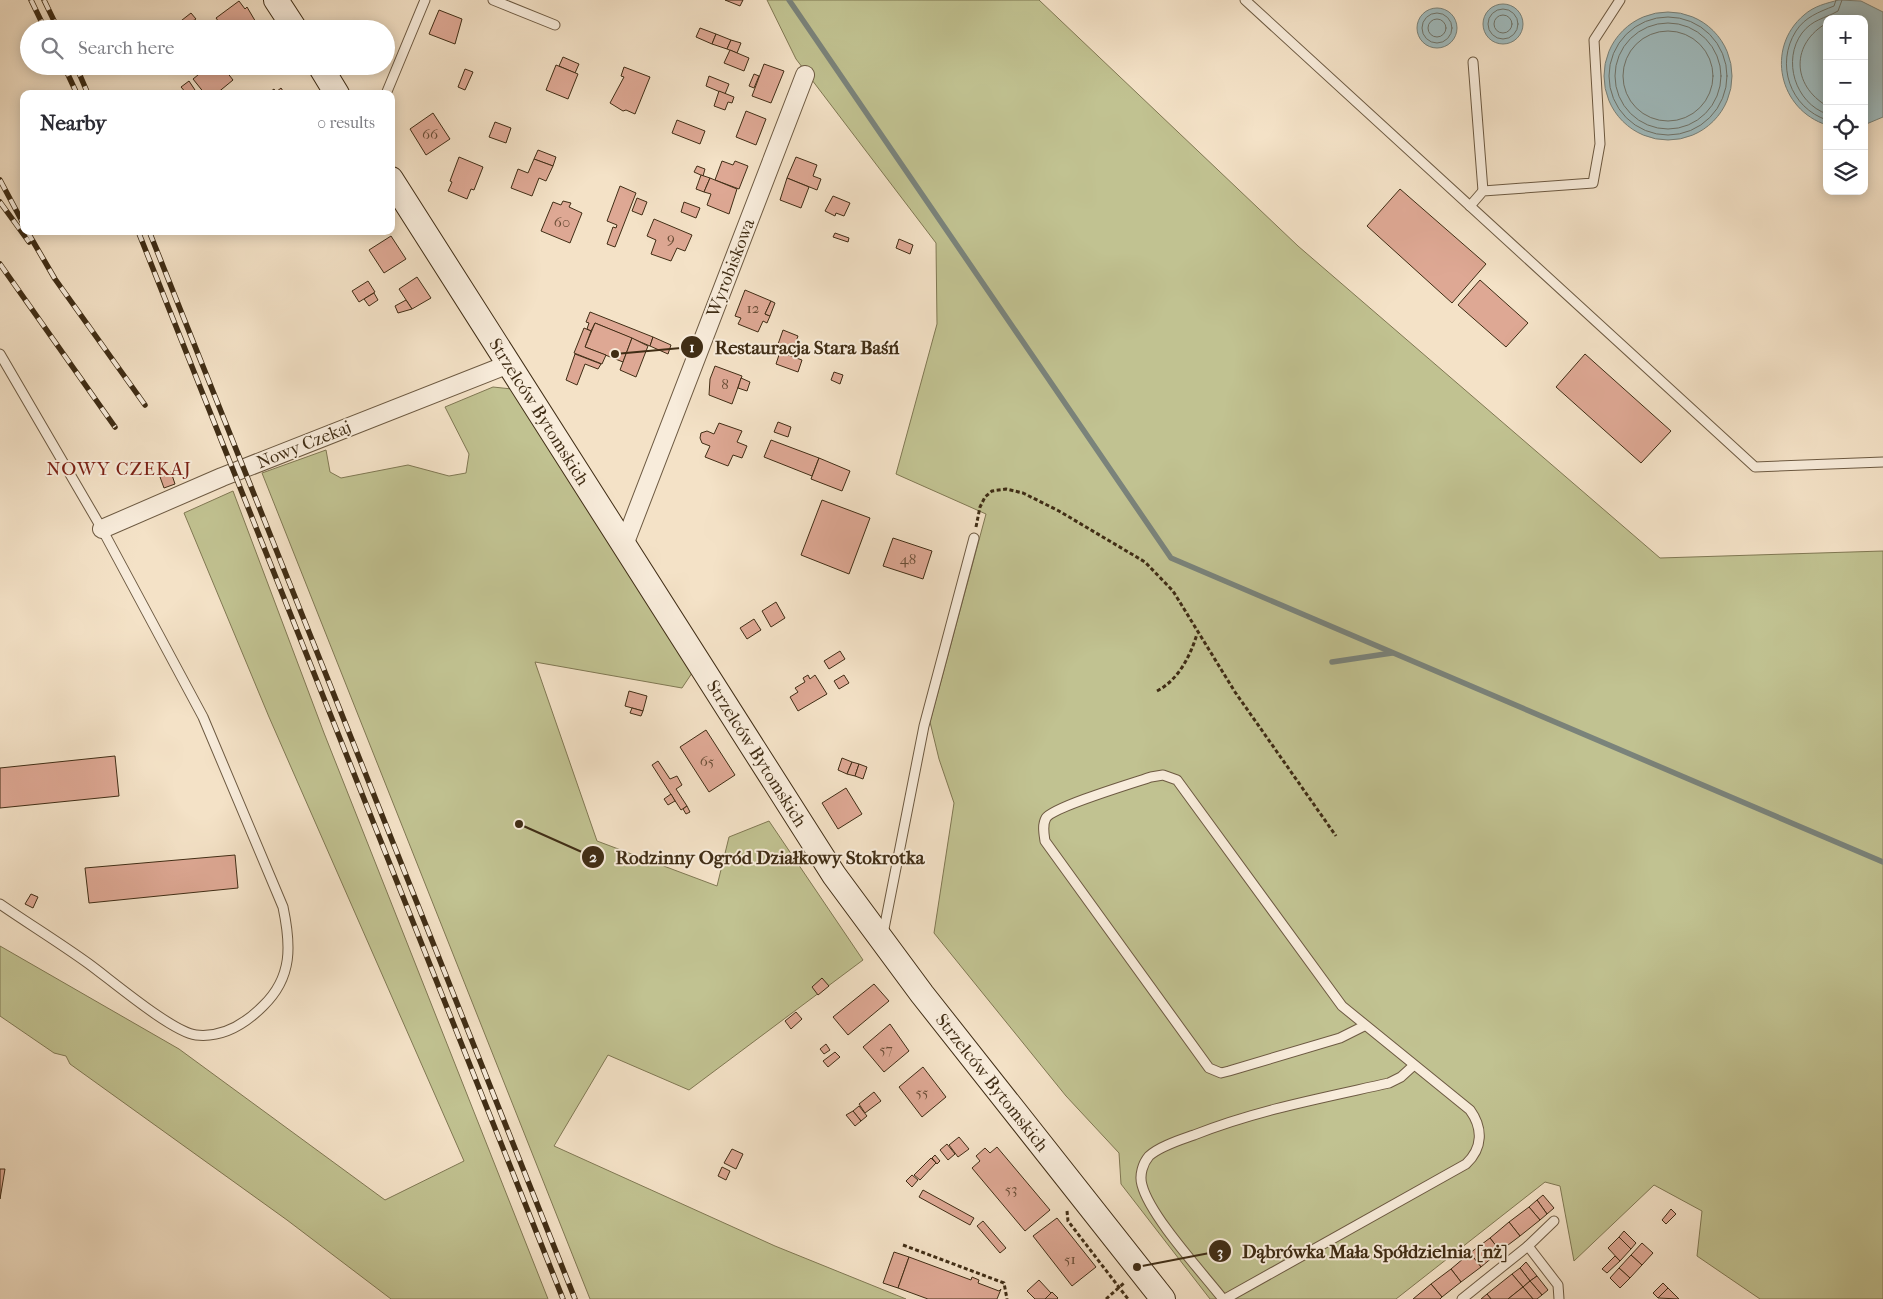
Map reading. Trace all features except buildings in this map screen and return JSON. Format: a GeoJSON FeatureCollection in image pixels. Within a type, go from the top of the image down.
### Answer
{"type":"FeatureCollection","features":[{"type":"Feature","properties":{"kind":"street"},"geometry":{"type":"LineString","coordinates":[[276,0],[289,20]]}},
{"type":"Feature","properties":{"kind":"street"},"geometry":{"type":"LineString","coordinates":[[325,75],[335,90]]}},
{"type":"Feature","properties":{"kind":"street","name":"Wyrobiskowa"},"geometry":{"type":"LineString","coordinates":[[624,545],[806,75]]}},
{"type":"Feature","properties":{"kind":"street","name":"Strzelców Bytomskich"},"geometry":{"type":"LineString","coordinates":[[395,185],[834,875],[881,941],[1164,1299]]}},
{"type":"Feature","properties":{"kind":"street","name":"Nowy Czekaj"},"geometry":{"type":"LineString","coordinates":[[102,529],[202,488],[230,474],[508,364]]}},
{"type":"Feature","properties":{"kind":"lane"},"geometry":{"type":"LineString","coordinates":[[395,72],[425,0]]}},
{"type":"Feature","properties":{"kind":"lane"},"geometry":{"type":"LineString","coordinates":[[493,0],[555,25]]}},
{"type":"Feature","properties":{"kind":"lane"},"geometry":{"type":"LineString","coordinates":[[1244,0],[1755,467],[1883,462]]}},
{"type":"Feature","properties":{"kind":"lane"},"geometry":{"type":"LineString","coordinates":[[1470,206],[1483,191],[1592,182],[1600,144],[1594,40],[1620,0]]}},
{"type":"Feature","properties":{"kind":"lane"},"geometry":{"type":"LineString","coordinates":[[1473,62],[1483,191]]}},
{"type":"Feature","properties":{"kind":"lane"},"geometry":{"type":"LineString","coordinates":[[388,90],[394,75]]}},
{"type":"Feature","properties":{"kind":"lane"},"geometry":{"type":"LineString","coordinates":[[0,354],[102,529],[203,718],[284,907],[288,931],[287,970],[274,995],[256,1012],[226,1033],[196,1034],[177,1028],[87,962],[0,904]]}},
{"type":"Feature","properties":{"kind":"lane"},"geometry":{"type":"LineString","coordinates":[[881,941],[924,726],[974,538]]}},
{"type":"Feature","properties":{"kind":"lane"},"geometry":{"type":"LineString","coordinates":[[1364,1026],[1340,1038],[1229,1071],[1221,1072],[1209,1068],[1045,841],[1044,822],[1047,816],[1061,808],[1150,777],[1162,775],[1177,780],[1342,1006],[1413,1066],[1470,1110],[1477,1120],[1480,1136],[1472,1158],[1457,1169],[1224,1299],[1151,1206],[1141,1184],[1142,1168],[1146,1160],[1160,1149],[1225,1122],[1257,1112],[1388,1083],[1413,1066]]}},
{"type":"Feature","properties":{"kind":"lane"},"geometry":{"type":"LineString","coordinates":[[1462,1299],[1528,1246],[1554,1221]]}},
{"type":"Feature","properties":{"kind":"lane"},"geometry":{"type":"LineString","coordinates":[[1528,1246],[1558,1285],[1559,1299]]}},
{"type":"Feature","properties":{"kind":"path"},"geometry":{"type":"LineString","coordinates":[[974,538],[980,507],[985,497],[992,492],[1006,489],[1023,493],[1059,511],[1145,562],[1173,591],[1197,633],[1235,692],[1336,836]]}},
{"type":"Feature","properties":{"kind":"path"},"geometry":{"type":"LineString","coordinates":[[1157,691],[1169,685],[1181,668],[1192,649],[1197,633]]}},
{"type":"Feature","properties":{"kind":"path"},"geometry":{"type":"LineString","coordinates":[[1067,1210],[1068,1221],[1128,1299]]}},
{"type":"Feature","properties":{"kind":"path"},"geometry":{"type":"LineString","coordinates":[[903,1245],[1004,1283],[1007,1299]]}},
{"type":"Feature","properties":{"kind":"green space"},"geometry":{"type":"Polygon","coordinates":[[[767,0],[1039,0],[1298,246],[1660,558],[1883,551],[1883,1299],[1760,1299],[1697,1256],[1702,1211],[1654,1185],[1574,1261],[1560,1186],[1545,1182],[1396,1299],[1210,1299],[1121,1184],[1119,1153],[1066,1096],[934,933],[954,803],[939,759],[930,722],[986,514],[896,474],[937,324],[936,243],[796,59],[767,0]]]}},
{"type":"Feature","properties":{"kind":"green space"},"geometry":{"type":"Polygon","coordinates":[[[493,387],[512,389],[692,673],[682,688],[535,662],[597,841],[717,886],[729,837],[769,821],[863,960],[689,1090],[608,1055],[554,1146],[775,1246],[906,1299],[590,1299],[262,473],[326,450],[330,472],[341,478],[408,465],[449,476],[466,473],[469,454],[445,407],[493,387]]]}},
{"type":"Feature","properties":{"kind":"green space"},"geometry":{"type":"Polygon","coordinates":[[[233,491],[324,733],[548,1299],[391,1299],[287,1220],[70,1064],[66,1056],[54,1053],[0,1016],[0,946],[179,1049],[385,1200],[464,1161],[269,717],[184,513],[233,491]]]}},
{"type":"Feature","properties":{"kind":"water"},"geometry":{"type":"Polygon","coordinates":[[[1839,0],[1861,1],[1883,12],[1883,117],[1868,123],[1868,15],[1823,15],[1823,123],[1811,117],[1798,106],[1788,92],[1783,77],[1781,60],[1784,44],[1792,29],[1804,15],[1821,5],[1839,0]]]}},
{"type":"Feature","properties":{"kind":"water"},"geometry":{"type":"Polygon","coordinates":[[[1507,4],[1514,7],[1520,13],[1523,24],[1522,32],[1514,41],[1507,44],[1499,44],[1492,41],[1484,32],[1483,20],[1486,13],[1495,5],[1507,4]]]}},
{"type":"Feature","properties":{"kind":"water"},"geometry":{"type":"Polygon","coordinates":[[[1441,8],[1448,11],[1454,17],[1457,28],[1456,36],[1448,45],[1441,48],[1433,48],[1426,45],[1418,36],[1417,24],[1420,17],[1429,9],[1441,8]]]}},
{"type":"Feature","properties":{"kind":"water"},"geometry":{"type":"Polygon","coordinates":[[[1668,12],[1681,13],[1693,17],[1713,31],[1727,51],[1731,63],[1731,89],[1727,101],[1713,121],[1693,135],[1681,139],[1668,140],[1655,139],[1643,135],[1623,121],[1609,101],[1605,89],[1604,76],[1605,63],[1609,51],[1623,31],[1643,17],[1655,13],[1668,12]]]}},
{"type":"Feature","properties":{"kind":"waterway"},"geometry":{"type":"LineString","coordinates":[[789,0],[1171,558],[1883,862]]}},
{"type":"Feature","properties":{"kind":"waterway"},"geometry":{"type":"LineString","coordinates":[[1332,662],[1392,653]]}},
{"type":"Feature","properties":{"kind":"railway"},"geometry":{"type":"LineString","coordinates":[[31,0],[41,20]]}},
{"type":"Feature","properties":{"kind":"railway"},"geometry":{"type":"LineString","coordinates":[[44,0],[54,20]]}},
{"type":"Feature","properties":{"kind":"railway"},"geometry":{"type":"LineString","coordinates":[[68,75],[75,90]]}},
{"type":"Feature","properties":{"kind":"railway"},"geometry":{"type":"LineString","coordinates":[[80,75],[86,90]]}},
{"type":"Feature","properties":{"kind":"railway"},"geometry":{"type":"LineString","coordinates":[[0,180],[20,218]]}},
{"type":"Feature","properties":{"kind":"railway"},"geometry":{"type":"LineString","coordinates":[[0,202],[20,230]]}},
{"type":"Feature","properties":{"kind":"railway"},"geometry":{"type":"LineString","coordinates":[[24,235],[29,242]]}},
{"type":"Feature","properties":{"kind":"railway"},"geometry":{"type":"LineString","coordinates":[[29,235],[55,279],[145,405]]}},
{"type":"Feature","properties":{"kind":"railway"},"geometry":{"type":"LineString","coordinates":[[140,235],[563,1299]]}},
{"type":"Feature","properties":{"kind":"railway"},"geometry":{"type":"LineString","coordinates":[[151,235],[575,1299]]}},
{"type":"Feature","properties":{"kind":"railway"},"geometry":{"type":"LineString","coordinates":[[0,264],[115,427]]}},
{"type":"Feature","properties":{"kind":"place","name":"Restauracja Stara Baśń"},"geometry":{"type":"Point","coordinates":[615,354]}},
{"type":"Feature","properties":{"kind":"place","name":"Rodzinny Ogród Działkowy Stokrotka"},"geometry":{"type":"Point","coordinates":[519,824]}},
{"type":"Feature","properties":{"kind":"place","name":"Dąbrówka Mała Spółdzielnia [nż]"},"geometry":{"type":"Point","coordinates":[1137,1267]}},
{"type":"Feature","properties":{"kind":"district","name":"NOWY CZEKAJ"},"geometry":{"type":"Point","coordinates":[119,469]}}]}
